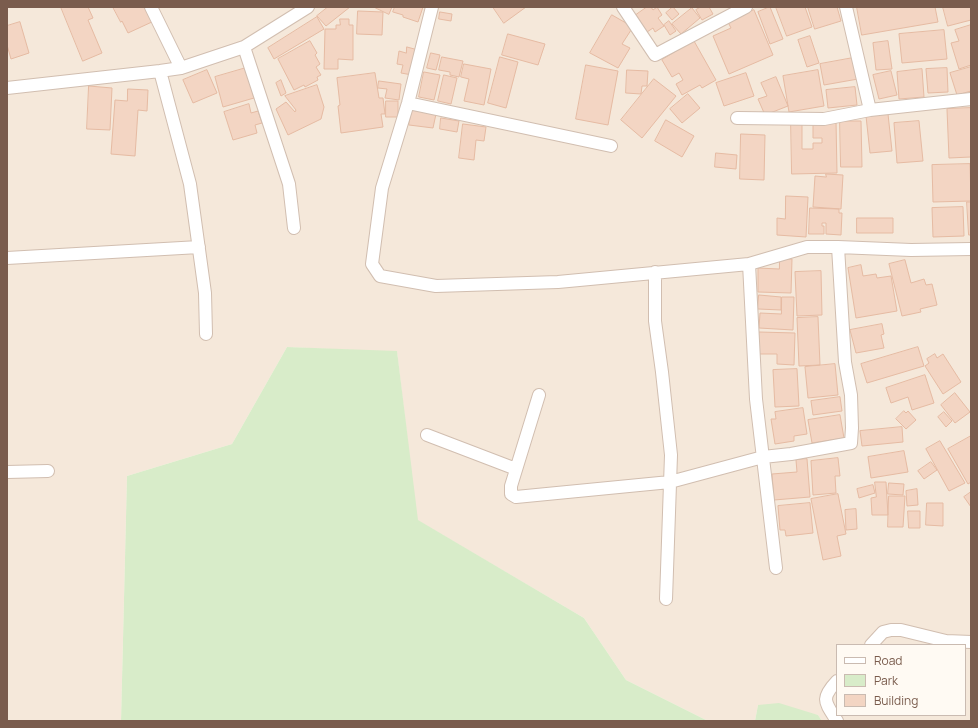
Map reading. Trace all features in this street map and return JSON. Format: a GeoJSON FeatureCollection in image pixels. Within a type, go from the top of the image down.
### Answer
{"type":"FeatureCollection","features":[{"type":"Feature","properties":{"kind":"street"},"geometry":{"type":"LineString","coordinates":[[151,7],[181,68]]}},
{"type":"Feature","properties":{"kind":"street"},"geometry":{"type":"LineString","coordinates":[[7,87],[160,72],[181,68],[244,47],[308,7]]}},
{"type":"Feature","properties":{"kind":"street"},"geometry":{"type":"LineString","coordinates":[[432,7],[408,103],[382,188],[372,264],[380,276],[436,286],[558,282],[749,264],[807,247],[911,250],[971,249]]}},
{"type":"Feature","properties":{"kind":"street"},"geometry":{"type":"LineString","coordinates":[[623,7],[655,55],[746,7]]}},
{"type":"Feature","properties":{"kind":"street"},"geometry":{"type":"LineString","coordinates":[[846,7],[870,110]]}},
{"type":"Feature","properties":{"kind":"street"},"geometry":{"type":"LineString","coordinates":[[244,47],[289,184],[294,228]]}},
{"type":"Feature","properties":{"kind":"street"},"geometry":{"type":"LineString","coordinates":[[160,72],[190,184],[205,293],[206,334]]}},
{"type":"Feature","properties":{"kind":"street"},"geometry":{"type":"LineString","coordinates":[[737,118],[824,119],[870,110],[971,99]]}},
{"type":"Feature","properties":{"kind":"street"},"geometry":{"type":"LineString","coordinates":[[408,103],[611,146]]}},
{"type":"Feature","properties":{"kind":"street"},"geometry":{"type":"LineString","coordinates":[[7,258],[199,247]]}},
{"type":"Feature","properties":{"kind":"street"},"geometry":{"type":"LineString","coordinates":[[539,395],[511,486],[510,493],[516,497],[670,482],[763,457],[791,454],[851,443],[851,395],[845,362],[838,247]]}},
{"type":"Feature","properties":{"kind":"street"},"geometry":{"type":"LineString","coordinates":[[749,264],[756,399],[776,568]]}},
{"type":"Feature","properties":{"kind":"street"},"geometry":{"type":"LineString","coordinates":[[655,272],[655,321],[670,447],[666,599]]}},
{"type":"Feature","properties":{"kind":"street"},"geometry":{"type":"LineString","coordinates":[[427,435],[516,469]]}},
{"type":"Feature","properties":{"kind":"street"},"geometry":{"type":"LineString","coordinates":[[7,472],[48,472]]}},
{"type":"Feature","properties":{"kind":"street"},"geometry":{"type":"LineString","coordinates":[[872,644],[883,632],[891,630],[901,630],[946,641],[971,642]]}},
{"type":"Feature","properties":{"kind":"street"},"geometry":{"type":"LineString","coordinates":[[836,682],[828,690],[826,703],[837,721]]}},
{"type":"Feature","properties":{"kind":"shaded area"},"geometry":{"type":"Polygon","coordinates":[[[7,7],[971,7],[971,721],[822,721],[818,715],[758,705],[755,721],[708,721],[626,680],[584,618],[417,520],[397,352],[287,347],[232,444],[127,476],[121,721],[7,721],[7,7]]]}},
{"type":"Feature","properties":{"kind":"green space"},"geometry":{"type":"Polygon","coordinates":[[[287,347],[397,351],[418,520],[584,618],[626,680],[708,721],[121,721],[127,476],[232,444],[287,347]]]}},
{"type":"Feature","properties":{"kind":"green space"},"geometry":{"type":"Polygon","coordinates":[[[779,703],[818,715],[822,721],[755,721],[758,705],[779,703]]]}},
{"type":"Feature","properties":{"kind":"building"},"geometry":{"type":"Polygon","coordinates":[[[61,7],[88,7],[93,18],[88,20],[102,53],[83,61],[61,7]]]}},
{"type":"Feature","properties":{"kind":"building"},"geometry":{"type":"Polygon","coordinates":[[[113,7],[147,7],[154,21],[128,33],[113,7]]]}},
{"type":"Feature","properties":{"kind":"building"},"geometry":{"type":"Polygon","coordinates":[[[328,7],[350,7],[326,26],[317,16],[328,7]]]}},
{"type":"Feature","properties":{"kind":"building"},"geometry":{"type":"Polygon","coordinates":[[[374,7],[392,7],[389,14],[374,7]]]}},
{"type":"Feature","properties":{"kind":"building"},"geometry":{"type":"Polygon","coordinates":[[[395,7],[423,7],[418,22],[393,12],[395,7]]]}},
{"type":"Feature","properties":{"kind":"building"},"geometry":{"type":"Polygon","coordinates":[[[493,7],[526,7],[504,23],[493,7]]]}},
{"type":"Feature","properties":{"kind":"building"},"geometry":{"type":"Polygon","coordinates":[[[647,7],[651,7],[653,10],[657,7],[662,15],[658,18],[664,26],[655,32],[653,28],[647,32],[636,15],[647,7]]]}},
{"type":"Feature","properties":{"kind":"building"},"geometry":{"type":"Polygon","coordinates":[[[673,7],[679,14],[672,20],[666,13],[673,7]]]}},
{"type":"Feature","properties":{"kind":"building"},"geometry":{"type":"Polygon","coordinates":[[[701,7],[709,7],[713,14],[702,20],[696,10],[701,7]]]}},
{"type":"Feature","properties":{"kind":"building"},"geometry":{"type":"Polygon","coordinates":[[[770,7],[783,39],[770,44],[758,12],[770,7]]]}},
{"type":"Feature","properties":{"kind":"building"},"geometry":{"type":"Polygon","coordinates":[[[776,7],[805,7],[812,27],[787,36],[776,7]]]}},
{"type":"Feature","properties":{"kind":"building"},"geometry":{"type":"Polygon","coordinates":[[[808,7],[837,7],[841,21],[815,29],[808,7]]]}},
{"type":"Feature","properties":{"kind":"building"},"geometry":{"type":"Polygon","coordinates":[[[857,7],[935,7],[938,22],[862,35],[857,7]]]}},
{"type":"Feature","properties":{"kind":"building"},"geometry":{"type":"Polygon","coordinates":[[[943,7],[971,7],[971,20],[948,26],[943,7]]]}},
{"type":"Feature","properties":{"kind":"building"},"geometry":{"type":"Polygon","coordinates":[[[692,8],[700,18],[681,34],[672,24],[692,8]]]}},
{"type":"Feature","properties":{"kind":"building"},"geometry":{"type":"Polygon","coordinates":[[[754,10],[773,55],[729,74],[713,36],[731,28],[728,22],[754,10]]]}},
{"type":"Feature","properties":{"kind":"building"},"geometry":{"type":"Polygon","coordinates":[[[358,11],[383,12],[382,35],[357,34],[358,11]]]}},
{"type":"Feature","properties":{"kind":"building"},"geometry":{"type":"Polygon","coordinates":[[[440,12],[452,14],[451,21],[439,19],[440,12]]]}},
{"type":"Feature","properties":{"kind":"building"},"geometry":{"type":"Polygon","coordinates":[[[612,15],[633,27],[622,44],[630,48],[618,68],[590,53],[612,15]]]}},
{"type":"Feature","properties":{"kind":"building"},"geometry":{"type":"Polygon","coordinates":[[[317,17],[324,29],[274,59],[268,48],[317,17]]]}},
{"type":"Feature","properties":{"kind":"building"},"geometry":{"type":"Polygon","coordinates":[[[340,19],[349,19],[349,25],[353,25],[353,60],[338,59],[338,69],[324,69],[325,29],[336,29],[336,25],[340,25],[340,19]]]}},
{"type":"Feature","properties":{"kind":"building"},"geometry":{"type":"Polygon","coordinates":[[[669,21],[676,31],[670,35],[664,25],[669,21]]]}},
{"type":"Feature","properties":{"kind":"building"},"geometry":{"type":"Polygon","coordinates":[[[20,22],[29,53],[11,59],[7,45],[7,26],[20,22]]]}},
{"type":"Feature","properties":{"kind":"building"},"geometry":{"type":"Polygon","coordinates":[[[971,25],[971,65],[959,69],[951,43],[959,41],[955,30],[971,25]]]}},
{"type":"Feature","properties":{"kind":"building"},"geometry":{"type":"Polygon","coordinates":[[[944,30],[947,59],[902,63],[899,34],[944,30]]]}},
{"type":"Feature","properties":{"kind":"building"},"geometry":{"type":"Polygon","coordinates":[[[508,34],[545,44],[538,65],[502,55],[508,34]]]}},
{"type":"Feature","properties":{"kind":"building"},"geometry":{"type":"Polygon","coordinates":[[[810,36],[819,63],[807,67],[798,40],[810,36]]]}},
{"type":"Feature","properties":{"kind":"building"},"geometry":{"type":"Polygon","coordinates":[[[310,41],[317,53],[315,55],[320,64],[316,67],[321,75],[317,77],[318,80],[305,87],[304,85],[294,90],[278,59],[310,41]]]}},
{"type":"Feature","properties":{"kind":"building"},"geometry":{"type":"Polygon","coordinates":[[[694,41],[716,80],[702,88],[700,85],[682,95],[676,84],[683,80],[679,73],[672,77],[662,60],[694,41]]]}},
{"type":"Feature","properties":{"kind":"building"},"geometry":{"type":"Polygon","coordinates":[[[888,41],[892,69],[876,70],[873,43],[888,41]]]}},
{"type":"Feature","properties":{"kind":"building"},"geometry":{"type":"Polygon","coordinates":[[[407,47],[418,50],[412,75],[401,73],[403,65],[397,64],[399,51],[406,53],[407,47]]]}},
{"type":"Feature","properties":{"kind":"building"},"geometry":{"type":"Polygon","coordinates":[[[431,53],[440,55],[436,70],[427,68],[431,53]]]}},
{"type":"Feature","properties":{"kind":"building"},"geometry":{"type":"Polygon","coordinates":[[[442,57],[463,61],[459,77],[450,75],[450,72],[439,70],[442,57]]]}},
{"type":"Feature","properties":{"kind":"building"},"geometry":{"type":"Polygon","coordinates":[[[500,57],[518,62],[506,108],[488,103],[500,57]]]}},
{"type":"Feature","properties":{"kind":"building"},"geometry":{"type":"Polygon","coordinates":[[[853,58],[858,79],[824,85],[820,64],[853,58]]]}},
{"type":"Feature","properties":{"kind":"building"},"geometry":{"type":"Polygon","coordinates":[[[464,64],[491,69],[484,105],[464,101],[469,79],[461,77],[464,64]]]}},
{"type":"Feature","properties":{"kind":"building"},"geometry":{"type":"Polygon","coordinates":[[[586,65],[618,71],[608,125],[576,119],[586,65]]]}},
{"type":"Feature","properties":{"kind":"building"},"geometry":{"type":"Polygon","coordinates":[[[971,67],[971,91],[957,95],[950,73],[971,67]]]}},
{"type":"Feature","properties":{"kind":"building"},"geometry":{"type":"Polygon","coordinates":[[[246,68],[254,98],[223,107],[215,77],[246,68]]]}},
{"type":"Feature","properties":{"kind":"building"},"geometry":{"type":"Polygon","coordinates":[[[947,68],[948,92],[928,93],[926,69],[947,68]]]}},
{"type":"Feature","properties":{"kind":"building"},"geometry":{"type":"Polygon","coordinates":[[[922,69],[924,97],[899,99],[897,72],[922,69]]]}},
{"type":"Feature","properties":{"kind":"building"},"geometry":{"type":"Polygon","coordinates":[[[207,70],[217,93],[193,103],[183,80],[207,70]]]}},
{"type":"Feature","properties":{"kind":"building"},"geometry":{"type":"Polygon","coordinates":[[[627,70],[648,71],[647,86],[642,86],[641,94],[626,93],[627,70]]]}},
{"type":"Feature","properties":{"kind":"building"},"geometry":{"type":"Polygon","coordinates":[[[818,70],[824,106],[789,112],[783,76],[818,70]]]}},
{"type":"Feature","properties":{"kind":"building"},"geometry":{"type":"Polygon","coordinates":[[[891,71],[897,95],[879,99],[873,75],[891,71]]]}},
{"type":"Feature","properties":{"kind":"building"},"geometry":{"type":"Polygon","coordinates":[[[424,72],[440,75],[434,100],[419,97],[424,72]]]}},
{"type":"Feature","properties":{"kind":"building"},"geometry":{"type":"Polygon","coordinates":[[[375,73],[379,98],[383,98],[385,114],[381,114],[383,127],[341,133],[337,78],[375,73]]]}},
{"type":"Feature","properties":{"kind":"building"},"geometry":{"type":"Polygon","coordinates":[[[746,73],[754,96],[724,106],[716,83],[746,73]]]}},
{"type":"Feature","properties":{"kind":"building"},"geometry":{"type":"Polygon","coordinates":[[[444,75],[457,78],[451,104],[438,101],[444,75]]]}},
{"type":"Feature","properties":{"kind":"building"},"geometry":{"type":"Polygon","coordinates":[[[776,77],[788,106],[765,115],[758,99],[767,96],[761,83],[776,77]]]}},
{"type":"Feature","properties":{"kind":"building"},"geometry":{"type":"Polygon","coordinates":[[[654,79],[676,96],[642,138],[621,120],[654,79]]]}},
{"type":"Feature","properties":{"kind":"building"},"geometry":{"type":"Polygon","coordinates":[[[281,80],[286,93],[281,96],[276,83],[281,80]]]}},
{"type":"Feature","properties":{"kind":"building"},"geometry":{"type":"Polygon","coordinates":[[[379,81],[401,84],[399,100],[385,98],[387,89],[378,88],[379,81]]]}},
{"type":"Feature","properties":{"kind":"building"},"geometry":{"type":"Polygon","coordinates":[[[317,85],[324,107],[321,119],[288,135],[276,109],[286,102],[295,112],[296,110],[285,96],[317,85]]]}},
{"type":"Feature","properties":{"kind":"building"},"geometry":{"type":"Polygon","coordinates":[[[89,86],[112,88],[110,130],[87,129],[89,86]]]}},
{"type":"Feature","properties":{"kind":"building"},"geometry":{"type":"Polygon","coordinates":[[[855,87],[857,105],[828,108],[826,90],[855,87]]]}},
{"type":"Feature","properties":{"kind":"building"},"geometry":{"type":"Polygon","coordinates":[[[128,89],[148,90],[147,111],[138,110],[135,156],[111,154],[115,100],[127,101],[128,89]]]}},
{"type":"Feature","properties":{"kind":"building"},"geometry":{"type":"Polygon","coordinates":[[[688,94],[700,108],[682,123],[670,109],[688,94]]]}},
{"type":"Feature","properties":{"kind":"building"},"geometry":{"type":"Polygon","coordinates":[[[386,101],[398,101],[398,117],[386,117],[386,101]]]}},
{"type":"Feature","properties":{"kind":"building"},"geometry":{"type":"Polygon","coordinates":[[[249,104],[251,113],[258,111],[262,123],[255,125],[257,133],[233,140],[224,112],[249,104]]]}},
{"type":"Feature","properties":{"kind":"building"},"geometry":{"type":"Polygon","coordinates":[[[971,108],[971,157],[949,158],[947,109],[971,108]]]}},
{"type":"Feature","properties":{"kind":"building"},"geometry":{"type":"Polygon","coordinates":[[[412,110],[436,114],[433,128],[409,125],[412,110]]]}},
{"type":"Feature","properties":{"kind":"building"},"geometry":{"type":"Polygon","coordinates":[[[888,114],[892,151],[870,153],[866,116],[888,114]]]}},
{"type":"Feature","properties":{"kind":"building"},"geometry":{"type":"Polygon","coordinates":[[[441,118],[459,121],[457,132],[440,129],[441,118]]]}},
{"type":"Feature","properties":{"kind":"building"},"geometry":{"type":"Polygon","coordinates":[[[666,120],[694,136],[682,157],[655,141],[666,120]]]}},
{"type":"Feature","properties":{"kind":"building"},"geometry":{"type":"Polygon","coordinates":[[[791,121],[802,121],[802,149],[813,149],[813,143],[822,143],[822,138],[813,138],[813,122],[836,121],[837,173],[792,174],[791,121]]]}},
{"type":"Feature","properties":{"kind":"building"},"geometry":{"type":"Polygon","coordinates":[[[840,121],[861,121],[862,167],[841,167],[840,121]]]}},
{"type":"Feature","properties":{"kind":"building"},"geometry":{"type":"Polygon","coordinates":[[[919,121],[923,161],[897,163],[894,123],[919,121]]]}},
{"type":"Feature","properties":{"kind":"building"},"geometry":{"type":"Polygon","coordinates":[[[463,124],[486,127],[484,141],[476,140],[474,160],[459,158],[463,124]]]}},
{"type":"Feature","properties":{"kind":"building"},"geometry":{"type":"Polygon","coordinates":[[[741,134],[765,135],[764,180],[740,179],[741,134]]]}},
{"type":"Feature","properties":{"kind":"building"},"geometry":{"type":"Polygon","coordinates":[[[716,153],[737,155],[736,169],[715,167],[716,153]]]}},
{"type":"Feature","properties":{"kind":"building"},"geometry":{"type":"Polygon","coordinates":[[[970,164],[971,201],[933,202],[932,165],[970,164]]]}},
{"type":"Feature","properties":{"kind":"building"},"geometry":{"type":"Polygon","coordinates":[[[826,174],[843,175],[841,209],[813,207],[815,176],[826,177],[826,174]]]}},
{"type":"Feature","properties":{"kind":"building"},"geometry":{"type":"Polygon","coordinates":[[[786,196],[808,197],[806,237],[777,235],[777,218],[785,219],[786,196]]]}},
{"type":"Feature","properties":{"kind":"building"},"geometry":{"type":"Polygon","coordinates":[[[967,202],[971,202],[971,235],[969,235],[967,202]]]}},
{"type":"Feature","properties":{"kind":"building"},"geometry":{"type":"Polygon","coordinates":[[[963,207],[964,236],[933,237],[932,208],[963,207]]]}},
{"type":"Feature","properties":{"kind":"building"},"geometry":{"type":"Polygon","coordinates":[[[810,208],[839,209],[839,213],[842,213],[841,235],[826,234],[826,223],[822,223],[822,226],[824,226],[824,234],[809,234],[810,208]]]}},
{"type":"Feature","properties":{"kind":"building"},"geometry":{"type":"Polygon","coordinates":[[[857,218],[893,218],[893,233],[857,233],[857,218]]]}},
{"type":"Feature","properties":{"kind":"building"},"geometry":{"type":"Polygon","coordinates":[[[780,259],[792,259],[791,293],[758,292],[758,268],[779,269],[780,259]]]}},
{"type":"Feature","properties":{"kind":"building"},"geometry":{"type":"Polygon","coordinates":[[[905,260],[911,283],[924,279],[926,285],[932,284],[937,305],[920,309],[921,312],[902,316],[889,264],[905,260]]]}},
{"type":"Feature","properties":{"kind":"building"},"geometry":{"type":"Polygon","coordinates":[[[861,265],[863,276],[876,274],[877,278],[891,276],[897,311],[856,318],[848,268],[861,265]]]}},
{"type":"Feature","properties":{"kind":"building"},"geometry":{"type":"Polygon","coordinates":[[[821,271],[822,315],[797,316],[795,272],[821,271]]]}},
{"type":"Feature","properties":{"kind":"building"},"geometry":{"type":"Polygon","coordinates":[[[759,295],[781,297],[781,310],[758,309],[759,295]]]}},
{"type":"Feature","properties":{"kind":"building"},"geometry":{"type":"Polygon","coordinates":[[[782,297],[794,297],[793,330],[759,328],[760,313],[781,314],[782,297]]]}},
{"type":"Feature","properties":{"kind":"building"},"geometry":{"type":"Polygon","coordinates":[[[818,317],[820,365],[799,366],[797,318],[818,317]]]}},
{"type":"Feature","properties":{"kind":"building"},"geometry":{"type":"Polygon","coordinates":[[[882,324],[884,334],[881,335],[884,348],[856,353],[850,330],[882,324]]]}},
{"type":"Feature","properties":{"kind":"building"},"geometry":{"type":"Polygon","coordinates":[[[759,332],[795,333],[794,365],[777,364],[777,354],[759,354],[759,332]]]}},
{"type":"Feature","properties":{"kind":"building"},"geometry":{"type":"Polygon","coordinates":[[[918,347],[924,366],[867,383],[861,364],[918,347]]]}},
{"type":"Feature","properties":{"kind":"building"},"geometry":{"type":"Polygon","coordinates":[[[935,354],[937,358],[943,354],[961,382],[943,394],[925,366],[929,363],[927,359],[935,354]]]}},
{"type":"Feature","properties":{"kind":"building"},"geometry":{"type":"Polygon","coordinates":[[[835,364],[838,395],[808,398],[805,367],[835,364]]]}},
{"type":"Feature","properties":{"kind":"building"},"geometry":{"type":"Polygon","coordinates":[[[797,369],[799,406],[775,407],[773,370],[797,369]]]}},
{"type":"Feature","properties":{"kind":"building"},"geometry":{"type":"Polygon","coordinates":[[[925,375],[934,403],[912,410],[908,397],[891,403],[886,388],[925,375]]]}},
{"type":"Feature","properties":{"kind":"building"},"geometry":{"type":"Polygon","coordinates":[[[955,393],[970,412],[955,423],[941,405],[955,393]]]}},
{"type":"Feature","properties":{"kind":"building"},"geometry":{"type":"Polygon","coordinates":[[[840,397],[842,411],[813,415],[811,401],[840,397]]]}},
{"type":"Feature","properties":{"kind":"building"},"geometry":{"type":"Polygon","coordinates":[[[803,408],[807,434],[794,436],[794,441],[775,444],[771,419],[776,419],[775,412],[803,408]]]}},
{"type":"Feature","properties":{"kind":"building"},"geometry":{"type":"Polygon","coordinates":[[[904,411],[906,413],[908,411],[916,420],[906,429],[896,419],[904,411]]]}},
{"type":"Feature","properties":{"kind":"building"},"geometry":{"type":"Polygon","coordinates":[[[944,412],[952,421],[946,427],[938,417],[944,412]]]}},
{"type":"Feature","properties":{"kind":"building"},"geometry":{"type":"Polygon","coordinates":[[[840,415],[844,438],[812,443],[808,420],[840,415]]]}},
{"type":"Feature","properties":{"kind":"building"},"geometry":{"type":"Polygon","coordinates":[[[902,427],[903,442],[862,446],[860,431],[902,427]]]}},
{"type":"Feature","properties":{"kind":"building"},"geometry":{"type":"Polygon","coordinates":[[[971,436],[971,482],[968,484],[948,449],[971,436]]]}},
{"type":"Feature","properties":{"kind":"building"},"geometry":{"type":"Polygon","coordinates":[[[940,441],[965,483],[949,491],[926,449],[940,441]]]}},
{"type":"Feature","properties":{"kind":"building"},"geometry":{"type":"Polygon","coordinates":[[[904,451],[908,472],[871,478],[868,457],[904,451]]]}},
{"type":"Feature","properties":{"kind":"building"},"geometry":{"type":"Polygon","coordinates":[[[838,458],[840,476],[835,476],[836,493],[813,495],[811,461],[838,458]]]}},
{"type":"Feature","properties":{"kind":"building"},"geometry":{"type":"Polygon","coordinates":[[[807,459],[810,497],[774,500],[772,474],[797,472],[796,460],[807,459]]]}},
{"type":"Feature","properties":{"kind":"building"},"geometry":{"type":"Polygon","coordinates":[[[931,462],[937,470],[924,479],[918,471],[931,462]]]}},
{"type":"Feature","properties":{"kind":"building"},"geometry":{"type":"Polygon","coordinates":[[[875,482],[886,482],[888,515],[872,515],[871,498],[876,497],[875,482]]]}},
{"type":"Feature","properties":{"kind":"building"},"geometry":{"type":"Polygon","coordinates":[[[889,483],[904,484],[903,495],[888,494],[889,483]]]}},
{"type":"Feature","properties":{"kind":"building"},"geometry":{"type":"Polygon","coordinates":[[[873,485],[875,493],[859,498],[857,489],[873,485]]]}},
{"type":"Feature","properties":{"kind":"building"},"geometry":{"type":"Polygon","coordinates":[[[917,489],[918,505],[907,506],[906,491],[917,489]]]}},
{"type":"Feature","properties":{"kind":"building"},"geometry":{"type":"Polygon","coordinates":[[[971,492],[971,507],[964,497],[971,492]]]}},
{"type":"Feature","properties":{"kind":"building"},"geometry":{"type":"Polygon","coordinates":[[[838,494],[846,534],[837,536],[841,556],[823,560],[811,499],[838,494]]]}},
{"type":"Feature","properties":{"kind":"building"},"geometry":{"type":"Polygon","coordinates":[[[889,496],[905,496],[903,527],[888,527],[889,496]]]}},
{"type":"Feature","properties":{"kind":"building"},"geometry":{"type":"Polygon","coordinates":[[[810,503],[813,533],[786,536],[785,530],[780,530],[778,506],[810,503]]]}},
{"type":"Feature","properties":{"kind":"building"},"geometry":{"type":"Polygon","coordinates":[[[927,503],[943,503],[943,526],[926,525],[927,503]]]}},
{"type":"Feature","properties":{"kind":"building"},"geometry":{"type":"Polygon","coordinates":[[[856,509],[857,529],[846,530],[845,510],[856,509]]]}},
{"type":"Feature","properties":{"kind":"building"},"geometry":{"type":"Polygon","coordinates":[[[908,511],[920,511],[920,528],[909,528],[908,511]]]}}]}
